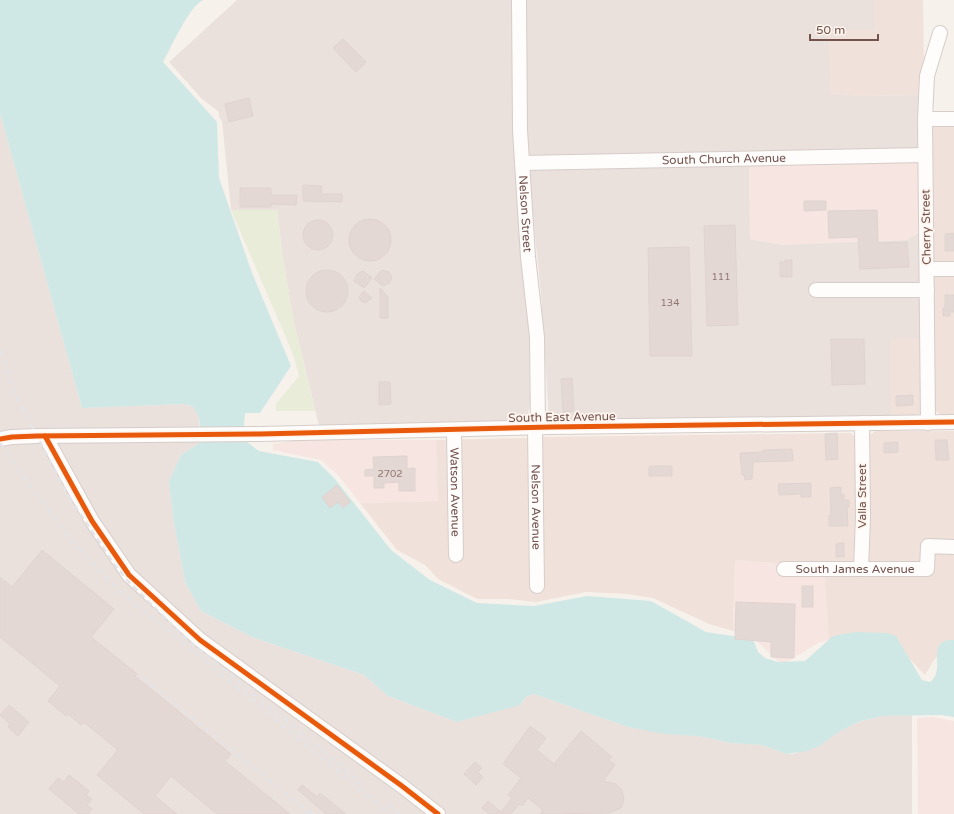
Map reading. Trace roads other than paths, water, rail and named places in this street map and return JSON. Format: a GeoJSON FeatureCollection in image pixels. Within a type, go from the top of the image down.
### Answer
{"type":"FeatureCollection","features":[{"type":"Feature","properties":{"kind":"street","name":"Nelson Street"},"geometry":{"type":"LineString","coordinates":[[519,0],[522,163],[528,257],[537,337],[537,428]]}},
{"type":"Feature","properties":{"kind":"street","name":"Cherry Street"},"geometry":{"type":"LineString","coordinates":[[928,423],[925,120],[927,76],[940,33]]}},
{"type":"Feature","properties":{"kind":"street"},"geometry":{"type":"LineString","coordinates":[[925,120],[954,119]]}},
{"type":"Feature","properties":{"kind":"street","name":"South Church Avenue"},"geometry":{"type":"LineString","coordinates":[[522,163],[925,155]]}},
{"type":"Feature","properties":{"kind":"street"},"geometry":{"type":"LineString","coordinates":[[927,269],[954,269]]}},
{"type":"Feature","properties":{"kind":"street"},"geometry":{"type":"LineString","coordinates":[[816,290],[927,290]]}},
{"type":"Feature","properties":{"kind":"street","name":"South East Avenue"},"geometry":{"type":"LineString","coordinates":[[0,439],[45,436],[260,434],[537,428],[954,422]]}},
{"type":"Feature","properties":{"kind":"street","name":"Valla Street"},"geometry":{"type":"LineString","coordinates":[[861,569],[863,517],[862,423]]}},
{"type":"Feature","properties":{"kind":"street","name":"Nelson Avenue"},"geometry":{"type":"LineString","coordinates":[[537,428],[537,586]]}},
{"type":"Feature","properties":{"kind":"street","name":"Watson Avenue"},"geometry":{"type":"LineString","coordinates":[[454,430],[456,555]]}},
{"type":"Feature","properties":{"kind":"street"},"geometry":{"type":"LineString","coordinates":[[45,436],[96,526],[129,575],[200,640],[402,786],[438,814]]}},
{"type":"Feature","properties":{"kind":"street","name":"South James Avenue"},"geometry":{"type":"LineString","coordinates":[[784,569],[927,569],[928,546],[954,547]]}},
{"type":"Feature","properties":{"kind":"water"},"geometry":{"type":"Polygon","coordinates":[[[0,0],[203,0],[197,4],[186,19],[163,62],[217,122],[219,178],[252,273],[291,366],[260,413],[245,413],[244,424],[247,442],[259,451],[318,462],[335,479],[391,550],[430,580],[477,603],[534,606],[587,596],[651,601],[706,632],[753,639],[758,652],[765,658],[778,662],[805,661],[833,636],[855,632],[887,633],[896,636],[922,680],[930,682],[935,677],[937,670],[938,650],[940,644],[945,641],[954,640],[954,717],[942,715],[883,716],[861,721],[840,731],[821,745],[807,751],[787,754],[762,745],[731,743],[698,736],[665,734],[628,727],[534,694],[527,696],[520,705],[457,722],[388,696],[364,675],[252,637],[201,611],[185,582],[173,517],[169,481],[181,455],[201,442],[198,414],[191,406],[186,404],[82,408],[0,113],[0,0]]]}},
{"type":"Feature","properties":{"kind":"railway"},"geometry":{"type":"LineString","coordinates":[[0,350],[15,394],[71,501]]}},
{"type":"Feature","properties":{"kind":"railway"},"geometry":{"type":"LineString","coordinates":[[0,443],[42,502],[71,539],[120,591],[390,814]]}},
{"type":"Feature","properties":{"kind":"railway"},"geometry":{"type":"LineString","coordinates":[[69,497],[114,564],[129,582],[181,634],[364,785]]}},
{"type":"Feature","properties":{"kind":"railway"},"geometry":{"type":"LineString","coordinates":[[143,678],[311,814]]}},
{"type":"Feature","properties":{"kind":"railway"},"geometry":{"type":"LineString","coordinates":[[387,804],[399,814]]}}]}
